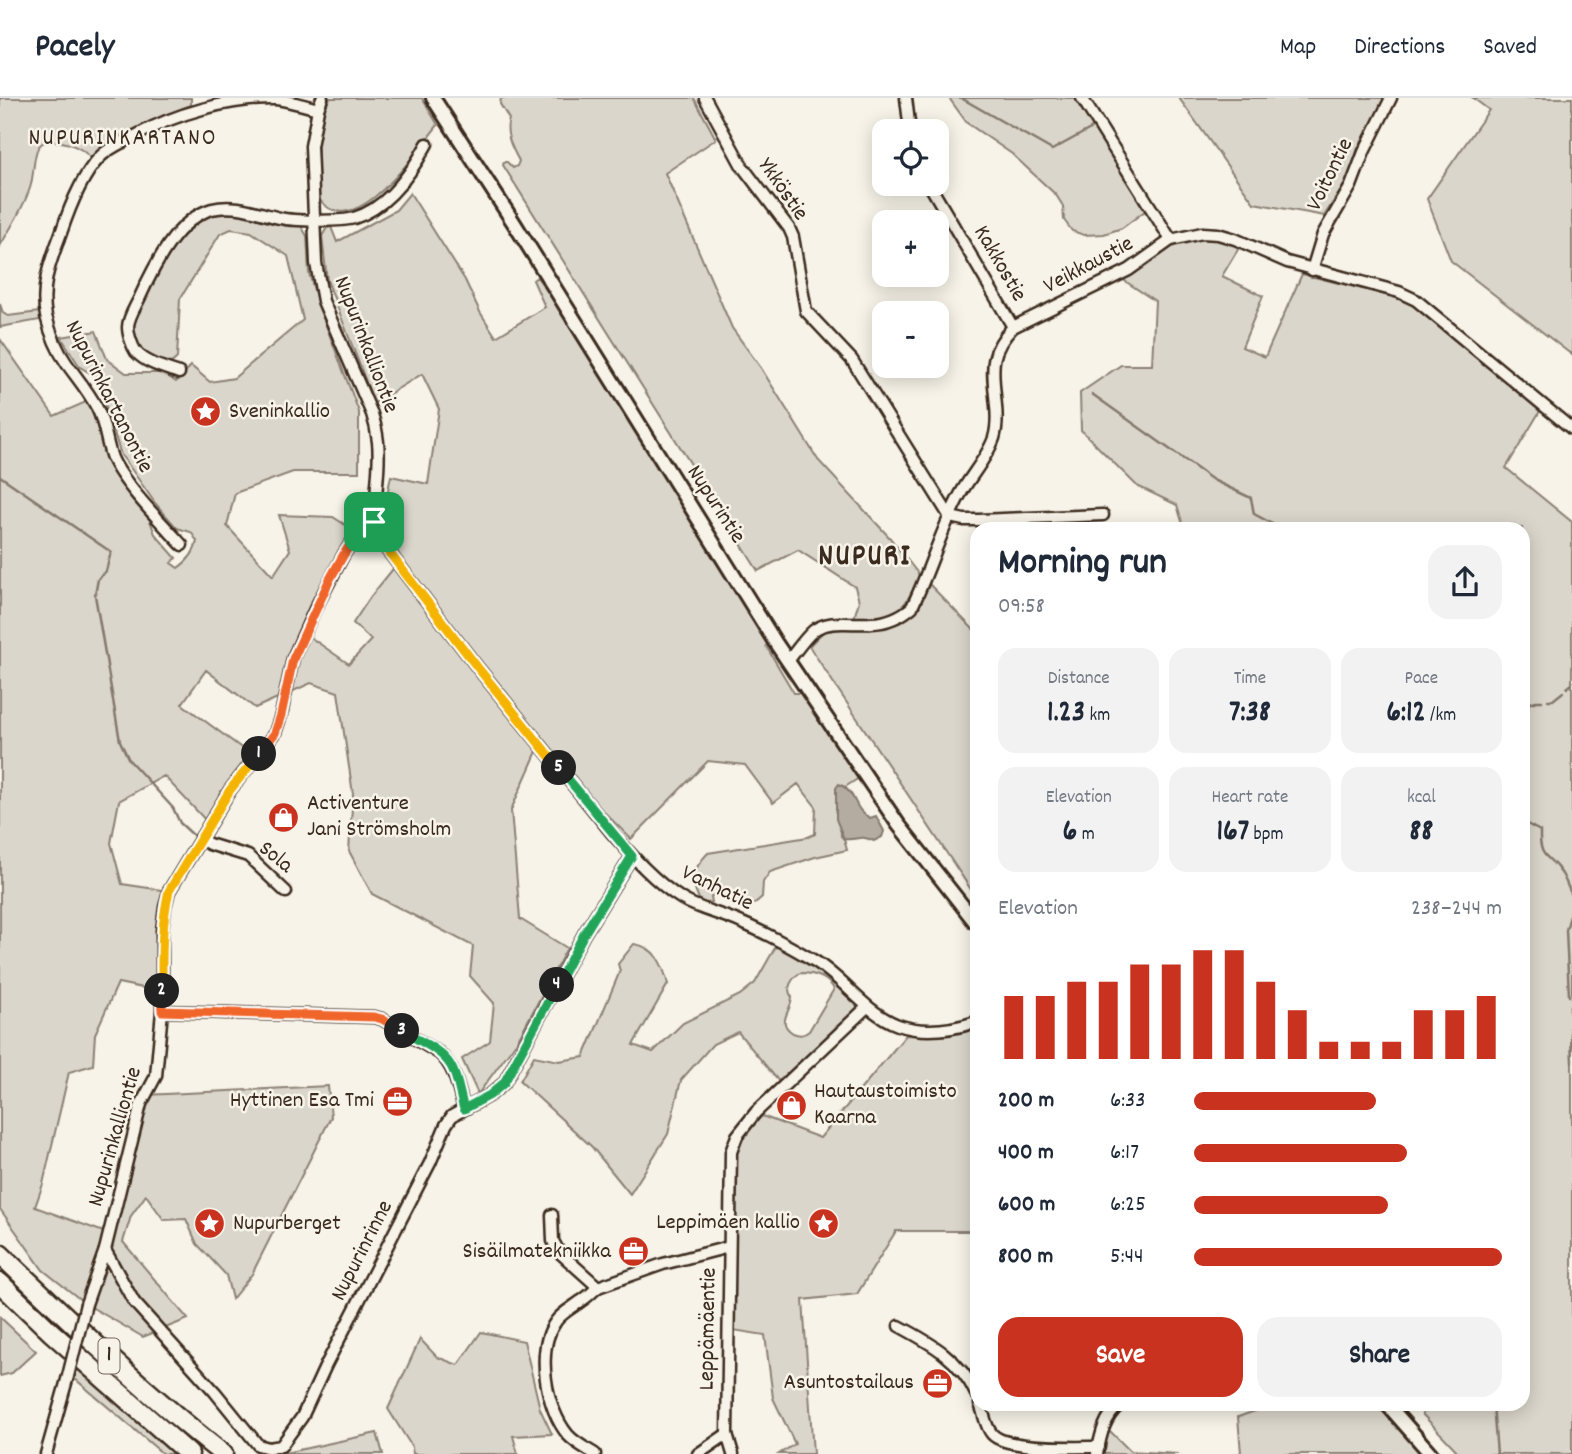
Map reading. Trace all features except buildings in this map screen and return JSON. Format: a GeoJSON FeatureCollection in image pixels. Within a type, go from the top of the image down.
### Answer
{"type":"FeatureCollection","features":[{"type":"Feature","properties":{"kind":"highway","name":"1"},"geometry":{"type":"LineString","coordinates":[[0,1254],[76,1327],[186,1425],[223,1454]]}},
{"type":"Feature","properties":{"kind":"highway","name":"1"},"geometry":{"type":"LineString","coordinates":[[0,1283],[52,1333],[189,1454]]}},
{"type":"Feature","properties":{"kind":"main road","name":"Nupurintie"},"geometry":{"type":"LineString","coordinates":[[433,98],[775,642],[898,824],[970,915]]}},
{"type":"Feature","properties":{"kind":"main road"},"geometry":{"type":"LineString","coordinates":[[1393,1411],[1431,1454]]}},
{"type":"Feature","properties":{"kind":"street","name":"Nupurinkartanontie"},"geometry":{"type":"LineString","coordinates":[[182,545],[122,475],[113,459],[98,408],[65,361],[52,335],[44,300],[44,285],[51,259],[78,189],[98,158],[159,122],[183,112],[241,99],[276,98],[317,109]]}},
{"type":"Feature","properties":{"kind":"street","name":"Nupurinkalliontie"},"geometry":{"type":"LineString","coordinates":[[46,1454],[86,1304],[105,1250],[141,1104],[156,1076],[162,1011],[162,930],[169,891],[230,790],[275,733],[293,659],[315,609],[358,533],[374,522],[379,443],[376,428],[323,301],[316,263],[311,146],[321,98]]}},
{"type":"Feature","properties":{"kind":"street","name":"Ykköstie"},"geometry":{"type":"LineString","coordinates":[[705,98],[741,166],[789,228],[793,237],[806,311],[852,359],[950,517]]}},
{"type":"Feature","properties":{"kind":"street"},"geometry":{"type":"LineString","coordinates":[[906,98],[909,119]]}},
{"type":"Feature","properties":{"kind":"street"},"geometry":{"type":"LineString","coordinates":[[1082,98],[1171,240]]}},
{"type":"Feature","properties":{"kind":"street","name":"Voitontie"},"geometry":{"type":"LineString","coordinates":[[1312,270],[1324,234],[1351,186],[1364,152],[1391,98]]}},
{"type":"Feature","properties":{"kind":"street"},"geometry":{"type":"LineString","coordinates":[[179,373],[149,362],[136,351],[130,339],[128,325],[147,282],[166,248],[181,229],[199,215],[213,209],[240,207],[293,220],[354,218],[382,202],[404,179],[428,144]]}},
{"type":"Feature","properties":{"kind":"street","name":"Kakkostie"},"geometry":{"type":"LineString","coordinates":[[936,196],[1013,327]]}},
{"type":"Feature","properties":{"kind":"street","name":"Veikkaustie"},"geometry":{"type":"LineString","coordinates":[[1013,327],[1129,270],[1171,240],[1202,233],[1218,234],[1287,262],[1399,292],[1416,300],[1572,429]]}},
{"type":"Feature","properties":{"kind":"street"},"geometry":{"type":"LineString","coordinates":[[789,661],[815,629],[844,622],[875,623],[905,613],[912,607],[961,494],[994,438],[995,352],[1013,327]]}},
{"type":"Feature","properties":{"kind":"street"},"geometry":{"type":"LineString","coordinates":[[950,517],[979,520],[1103,515]]}},
{"type":"Feature","properties":{"kind":"street","name":"Vanhatie"},"geometry":{"type":"LineString","coordinates":[[374,522],[388,551],[478,668],[632,856],[659,881],[692,904],[743,923],[814,961],[867,1007],[893,1023],[921,1030],[943,1030],[970,1023]]}},
{"type":"Feature","properties":{"kind":"street","name":"Sola"},"geometry":{"type":"LineString","coordinates":[[200,839],[248,856],[286,892]]}},
{"type":"Feature","properties":{"kind":"street","name":"Nupurinrinne"},"geometry":{"type":"LineString","coordinates":[[105,1250],[134,1302],[215,1392],[258,1445],[269,1448],[281,1446],[302,1417],[430,1163],[446,1125],[452,1116],[490,1095],[504,1083],[584,934],[632,856]]}},
{"type":"Feature","properties":{"kind":"street","name":"Leppämäentie"},"geometry":{"type":"LineString","coordinates":[[733,1454],[727,1434],[732,1152],[737,1136],[755,1112],[867,1007]]}},
{"type":"Feature","properties":{"kind":"street"},"geometry":{"type":"LineString","coordinates":[[162,1011],[382,1019],[445,1058],[453,1068],[464,1109]]}},
{"type":"Feature","properties":{"kind":"street"},"geometry":{"type":"LineString","coordinates":[[552,1215],[553,1241],[559,1252],[598,1287]]}},
{"type":"Feature","properties":{"kind":"street"},"geometry":{"type":"LineString","coordinates":[[596,1454],[569,1437],[552,1404],[544,1357],[547,1339],[558,1319],[598,1287],[663,1264],[729,1247]]}},
{"type":"Feature","properties":{"kind":"street"},"geometry":{"type":"LineString","coordinates":[[899,1326],[930,1342],[951,1358],[970,1381]]}},
{"type":"Feature","properties":{"kind":"street"},"geometry":{"type":"LineString","coordinates":[[983,1411],[991,1433],[1007,1442],[1098,1451],[1102,1429],[1114,1411]]}},
{"type":"Feature","properties":{"kind":"street"},"geometry":{"type":"LineString","coordinates":[[698,1454],[727,1434]]}},
{"type":"Feature","properties":{"kind":"shaded area"},"geometry":{"type":"Polygon","coordinates":[[[0,98],[191,98],[191,105],[139,127],[93,160],[70,144],[44,142],[37,150],[27,196],[0,246],[0,98]]]}},
{"type":"Feature","properties":{"kind":"shaded area"},"geometry":{"type":"Polygon","coordinates":[[[330,98],[422,98],[438,125],[384,189],[366,203],[349,211],[333,210],[319,199],[319,135],[330,98]]]}},
{"type":"Feature","properties":{"kind":"shaded area"},"geometry":{"type":"Polygon","coordinates":[[[501,98],[694,98],[716,139],[665,173],[732,328],[761,368],[818,460],[890,538],[920,576],[908,599],[896,612],[880,617],[854,618],[859,601],[855,587],[798,550],[758,571],[503,165],[507,162],[513,168],[519,161],[509,140],[509,119],[500,104],[501,98]]]}},
{"type":"Feature","properties":{"kind":"shaded area"},"geometry":{"type":"Polygon","coordinates":[[[949,98],[1076,98],[1145,211],[1122,228],[1104,234],[1084,235],[1072,231],[1064,220],[1063,206],[1056,195],[1012,154],[967,123],[949,98]]]}},
{"type":"Feature","properties":{"kind":"shaded area"},"geometry":{"type":"Polygon","coordinates":[[[1179,98],[1386,98],[1358,148],[1348,179],[1324,216],[1254,203],[1179,98]]]}},
{"type":"Feature","properties":{"kind":"shaded area"},"geometry":{"type":"Polygon","coordinates":[[[1473,98],[1572,98],[1572,355],[1451,261],[1427,199],[1489,110],[1473,98]]]}},
{"type":"Feature","properties":{"kind":"shaded area"},"geometry":{"type":"Polygon","coordinates":[[[410,193],[465,280],[480,312],[496,337],[545,307],[533,280],[537,277],[572,325],[718,558],[768,642],[766,646],[794,693],[801,693],[859,778],[845,787],[839,785],[841,836],[847,850],[770,872],[763,882],[762,897],[754,904],[717,894],[711,897],[712,902],[702,904],[695,889],[694,877],[698,865],[708,853],[815,834],[816,807],[798,784],[773,803],[745,765],[708,761],[631,839],[584,792],[542,740],[511,810],[520,919],[567,948],[517,1041],[478,1094],[462,1059],[490,1041],[494,1003],[470,976],[473,946],[372,894],[349,851],[353,794],[338,692],[311,683],[255,708],[206,670],[182,704],[255,758],[209,824],[164,776],[119,801],[111,843],[122,884],[169,891],[162,992],[118,983],[95,1034],[93,1065],[69,1072],[43,1184],[35,1207],[109,1234],[145,1095],[328,1086],[331,1117],[252,1274],[232,1299],[226,1275],[197,1244],[186,1219],[164,1220],[146,1195],[131,1216],[123,1242],[188,1319],[143,1337],[86,1304],[43,1270],[0,1209],[0,339],[54,416],[88,401],[114,472],[149,518],[155,534],[176,558],[171,563],[178,568],[195,549],[197,541],[191,532],[177,528],[155,503],[121,455],[104,401],[105,390],[95,376],[80,367],[61,337],[96,331],[107,359],[126,373],[163,373],[176,382],[191,366],[210,382],[234,378],[303,320],[288,256],[251,232],[231,229],[220,234],[180,299],[177,358],[173,361],[167,364],[159,363],[138,349],[133,335],[134,317],[171,249],[198,221],[213,213],[231,211],[300,224],[307,236],[309,273],[320,310],[359,412],[359,472],[293,472],[235,493],[227,526],[273,576],[290,550],[279,515],[333,517],[358,533],[304,633],[349,664],[371,640],[353,623],[401,559],[382,519],[391,476],[428,484],[439,409],[422,374],[373,404],[327,280],[322,236],[327,228],[331,227],[337,242],[396,210],[410,193]]]}},
{"type":"Feature","properties":{"kind":"shaded area"},"geometry":{"type":"Polygon","coordinates":[[[1213,238],[1240,246],[1222,276],[1263,296],[1242,347],[1265,357],[1302,274],[1395,297],[1417,307],[1540,411],[1506,468],[1572,522],[1572,1454],[1460,1454],[1422,1414],[1424,1411],[1530,1411],[1530,522],[1182,522],[1177,505],[1137,486],[1081,430],[1080,393],[1121,365],[1152,365],[1155,301],[1122,279],[1178,243],[1213,238]]]}},
{"type":"Feature","properties":{"kind":"shaded area"},"geometry":{"type":"Polygon","coordinates":[[[0,304],[3,313],[8,316],[40,312],[40,320],[0,327],[0,304]]]}},
{"type":"Feature","properties":{"kind":"shaded area"},"geometry":{"type":"Polygon","coordinates":[[[929,584],[970,626],[970,888],[809,646],[823,632],[845,628],[886,628],[918,608],[929,584]]]}},
{"type":"Feature","properties":{"kind":"shaded area"},"geometry":{"type":"Polygon","coordinates":[[[839,784],[849,792],[864,814],[870,818],[876,816],[884,831],[882,837],[874,841],[865,838],[844,839],[836,819],[836,788],[839,784]]]}},
{"type":"Feature","properties":{"kind":"shaded area"},"geometry":{"type":"Polygon","coordinates":[[[634,944],[653,953],[664,970],[668,984],[633,1045],[653,1052],[683,1023],[740,995],[755,983],[776,946],[833,978],[860,1006],[859,1011],[780,1083],[738,1032],[713,1044],[681,1080],[668,1134],[630,1194],[592,1147],[520,1081],[534,1056],[559,1061],[584,1057],[620,971],[618,964],[634,944]],[[800,973],[790,984],[792,997],[785,1025],[793,1033],[800,1035],[809,1031],[834,989],[824,979],[800,973]]]}},
{"type":"Feature","properties":{"kind":"shaded area"},"geometry":{"type":"Polygon","coordinates":[[[970,1027],[970,1231],[896,1231],[857,1294],[803,1300],[813,1454],[779,1454],[795,1444],[773,1398],[765,1335],[733,1330],[737,1151],[745,1133],[762,1116],[820,1138],[906,1035],[925,1036],[970,1027]]]}},
{"type":"Feature","properties":{"kind":"shaded area"},"geometry":{"type":"Polygon","coordinates":[[[0,1317],[36,1351],[12,1373],[0,1376],[0,1317]]]}},
{"type":"Feature","properties":{"kind":"shaded area"},"geometry":{"type":"Polygon","coordinates":[[[481,1332],[524,1341],[540,1409],[552,1434],[513,1436],[518,1454],[413,1454],[412,1447],[388,1409],[420,1339],[437,1357],[458,1365],[481,1332]]]}},
{"type":"Feature","properties":{"kind":"shaded area"},"geometry":{"type":"Polygon","coordinates":[[[76,1367],[179,1454],[163,1454],[74,1378],[76,1367]]]}},
{"type":"Feature","properties":{"kind":"shaded area"},"geometry":{"type":"Polygon","coordinates":[[[1255,1411],[1385,1411],[1422,1454],[1236,1454],[1241,1453],[1238,1417],[1255,1411]]]}},
{"type":"Feature","properties":{"kind":"shaded area"},"geometry":{"type":"Polygon","coordinates":[[[1104,1432],[1112,1433],[1130,1451],[1178,1454],[1100,1454],[1104,1432]]]}},
{"type":"Feature","properties":{"kind":"shaded area"},"geometry":{"type":"Polygon","coordinates":[[[377,1433],[383,1454],[280,1454],[377,1433]]]}},
{"type":"Feature","properties":{"kind":"waterway"},"geometry":{"type":"LineString","coordinates":[[961,98],[1052,150],[1094,127]]}},
{"type":"Feature","properties":{"kind":"waterway"},"geometry":{"type":"LineString","coordinates":[[1092,394],[1213,480],[1251,498],[1254,514],[1269,522]]}},
{"type":"Feature","properties":{"kind":"waterway"},"geometry":{"type":"LineString","coordinates":[[0,476],[111,552],[106,571],[98,579],[95,595],[120,741],[129,760],[173,808],[180,823],[193,835]]}},
{"type":"Feature","properties":{"kind":"waterway"},"geometry":{"type":"LineString","coordinates":[[1567,688],[1572,684]]}},
{"type":"Feature","properties":{"kind":"waterway"},"geometry":{"type":"LineString","coordinates":[[1548,700],[1553,700],[1563,692]]}},
{"type":"Feature","properties":{"kind":"waterway"},"geometry":{"type":"LineString","coordinates":[[1530,703],[1542,701]]}},
{"type":"Feature","properties":{"kind":"waterway"},"geometry":{"type":"LineString","coordinates":[[1530,826],[1540,831],[1543,852],[1562,874],[1572,895]]}},
{"type":"Feature","properties":{"kind":"waterway"},"geometry":{"type":"LineString","coordinates":[[1569,996],[1566,930],[1572,909]]}},
{"type":"Feature","properties":{"kind":"waterway"},"geometry":{"type":"LineString","coordinates":[[1570,1006],[1572,1062]]}},
{"type":"Feature","properties":{"kind":"waterway"},"geometry":{"type":"LineString","coordinates":[[1494,1411],[1497,1454]]}},
{"type":"Feature","properties":{"kind":"place","name":"Sveninkallio"},"geometry":{"type":"Point","coordinates":[206,412]}},
{"type":"Feature","properties":{"kind":"place","name":"Activenture Jani Strömsholm"},"geometry":{"type":"Point","coordinates":[284,817]}},
{"type":"Feature","properties":{"kind":"place","name":"Hyttinen Esa Tmi"},"geometry":{"type":"Point","coordinates":[397,1101]}},
{"type":"Feature","properties":{"kind":"place","name":"Hautaustoimisto Kaarna"},"geometry":{"type":"Point","coordinates":[791,1105]}},
{"type":"Feature","properties":{"kind":"place","name":"Leppimäen kallio"},"geometry":{"type":"Point","coordinates":[823,1223]}},
{"type":"Feature","properties":{"kind":"place","name":"Nupurberget"},"geometry":{"type":"Point","coordinates":[210,1224]}},
{"type":"Feature","properties":{"kind":"place","name":"Sisäilmatekniikka"},"geometry":{"type":"Point","coordinates":[634,1252]}},
{"type":"Feature","properties":{"kind":"place","name":"Asuntostailaus"},"geometry":{"type":"Point","coordinates":[937,1383]}},
{"type":"Feature","properties":{"kind":"district","name":"NUPURINKARTANO"},"geometry":{"type":"Point","coordinates":[123,139]}},
{"type":"Feature","properties":{"kind":"district","name":"NUPURI"},"geometry":{"type":"Point","coordinates":[865,558]}},
{"type":"Feature","properties":{"kind":"route"},"geometry":{"type":"LineString","coordinates":[[374,522],[388,551],[478,668],[632,856],[584,934],[504,1083],[490,1095],[464,1109],[453,1068],[445,1058],[382,1019],[162,1011],[162,930],[169,891],[230,790],[275,733],[293,659],[315,609],[358,533],[374,522]]}}]}
